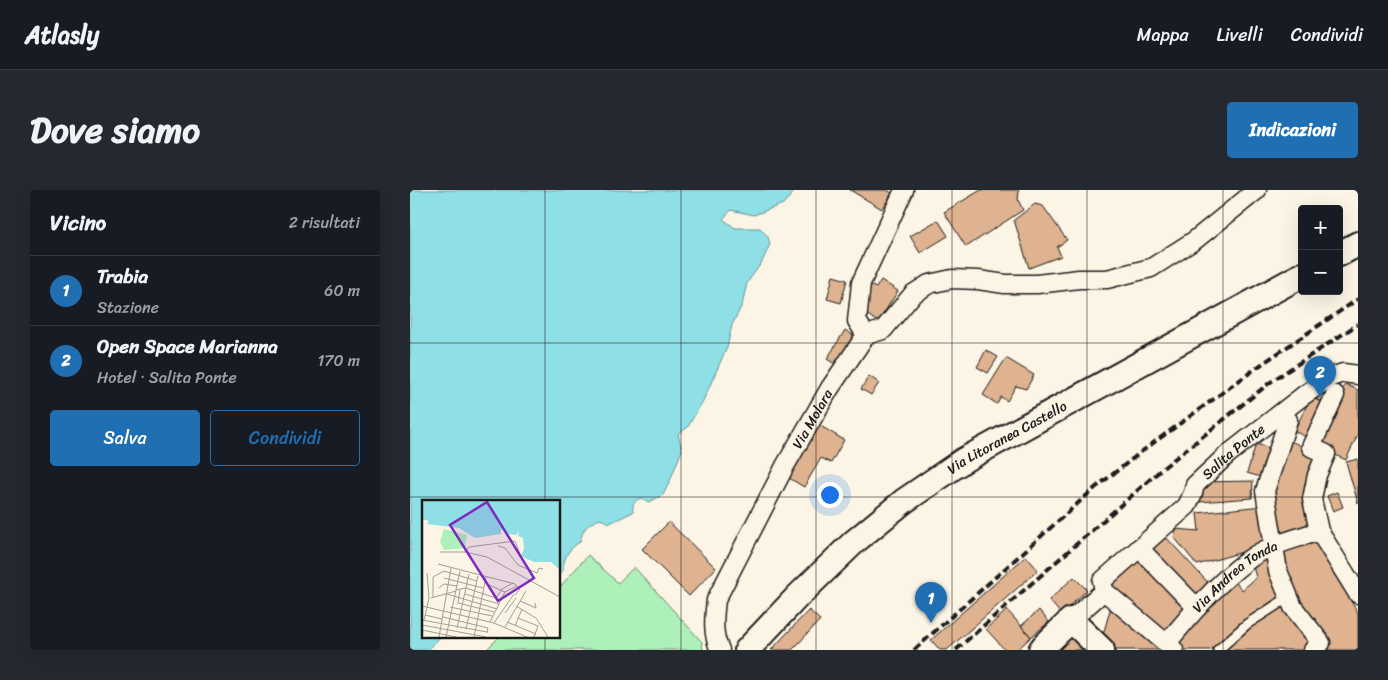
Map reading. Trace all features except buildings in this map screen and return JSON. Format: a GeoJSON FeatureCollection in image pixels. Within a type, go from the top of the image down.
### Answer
{"type":"FeatureCollection","features":[{"type":"Feature","properties":{"kind":"main road"},"geometry":{"type":"LineString","coordinates":[[1343,252],[1358,244]]}},
{"type":"Feature","properties":{"kind":"main road","name":"Via Litoranea Castello"},"geometry":{"type":"LineString","coordinates":[[747,650],[797,597],[861,536],[904,501],[964,460],[1298,277]]}},
{"type":"Feature","properties":{"kind":"main road"},"geometry":{"type":"LineString","coordinates":[[1041,650],[1071,620],[1099,649]]}},
{"type":"Feature","properties":{"kind":"street"},"geometry":{"type":"LineString","coordinates":[[904,190],[861,283],[857,321],[866,335],[883,330],[913,294],[929,284],[952,279],[1005,284],[1037,284],[1079,279],[1107,279],[1151,268],[1195,240],[1257,190]]}},
{"type":"Feature","properties":{"kind":"street","name":"Via Molara"},"geometry":{"type":"LineString","coordinates":[[720,650],[716,642],[714,619],[716,600],[790,457],[830,388],[866,335]]}},
{"type":"Feature","properties":{"kind":"street","name":"Salita Ponte"},"geometry":{"type":"LineString","coordinates":[[1071,620],[1104,591],[1102,581],[1187,506],[1195,485],[1227,455],[1304,395],[1331,377],[1342,373],[1358,375]]}},
{"type":"Feature","properties":{"kind":"street"},"geometry":{"type":"LineString","coordinates":[[1335,395],[1311,447],[1326,454],[1317,475],[1312,499],[1319,531],[1358,594]]}},
{"type":"Feature","properties":{"kind":"street"},"geometry":{"type":"LineString","coordinates":[[1282,413],[1288,420],[1265,491],[1273,546],[1278,571],[1293,607],[1317,647]]}},
{"type":"Feature","properties":{"kind":"street","name":"Via Andrea Tonda"},"geometry":{"type":"LineString","coordinates":[[1170,646],[1197,608],[1248,559],[1273,546],[1319,531]]}},
{"type":"Feature","properties":{"kind":"street"},"geometry":{"type":"LineString","coordinates":[[1139,548],[1197,608]]}},
{"type":"Feature","properties":{"kind":"street"},"geometry":{"type":"LineString","coordinates":[[1104,591],[1170,646]]}},
{"type":"Feature","properties":{"kind":"lane"},"geometry":{"type":"LineString","coordinates":[[1218,650],[1247,624],[1289,597]]}},
{"type":"Feature","properties":{"kind":"green space"},"geometry":{"type":"Polygon","coordinates":[[[588,555],[618,583],[634,567],[702,642],[703,650],[486,650],[498,638],[560,638],[560,587],[588,555]]]}},
{"type":"Feature","properties":{"kind":"water"},"geometry":{"type":"Polygon","coordinates":[[[410,190],[796,190],[783,204],[754,215],[731,210],[723,219],[735,228],[760,228],[768,237],[770,244],[762,262],[747,283],[742,305],[732,325],[727,347],[703,401],[687,428],[678,434],[682,450],[663,495],[649,502],[641,498],[639,499],[633,505],[633,512],[610,523],[600,519],[589,525],[584,530],[580,542],[567,554],[563,571],[560,572],[560,500],[422,500],[422,638],[439,638],[428,650],[410,650],[410,190]]]}},
{"type":"Feature","properties":{"kind":"railway"},"geometry":{"type":"LineString","coordinates":[[914,650],[1095,488],[1259,366],[1358,299]]}},
{"type":"Feature","properties":{"kind":"railway"},"geometry":{"type":"LineString","coordinates":[[956,650],[1163,468],[1272,381],[1358,324]]}},
{"type":"Feature","properties":{"kind":"place","name":"Open Space Marianna"},"geometry":{"type":"Point","coordinates":[1320,397]}},
{"type":"Feature","properties":{"kind":"place","name":"Trabia"},"geometry":{"type":"Point","coordinates":[931,623]}}]}
